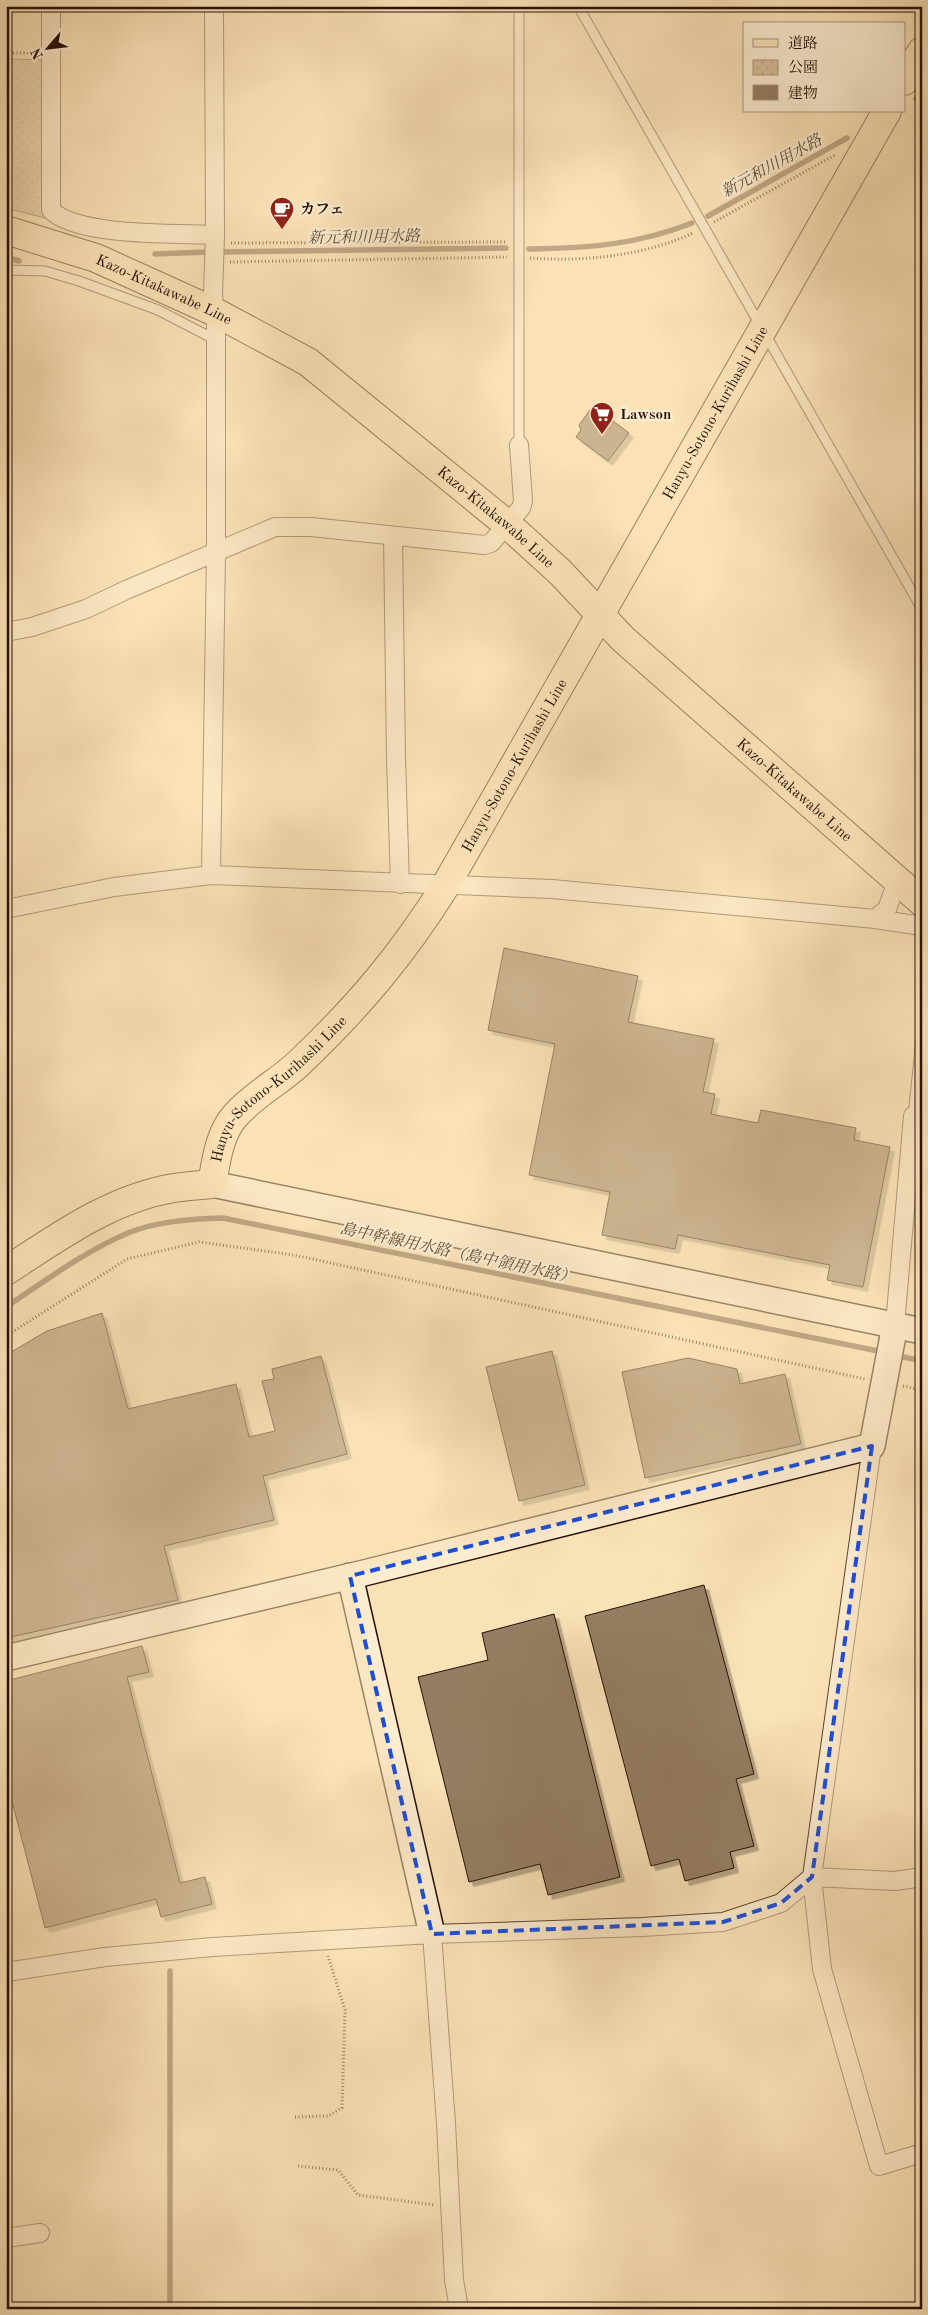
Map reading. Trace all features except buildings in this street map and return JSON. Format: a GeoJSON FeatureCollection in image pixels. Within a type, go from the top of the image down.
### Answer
{"type":"FeatureCollection","features":[{"type":"Feature","properties":{"kind":"main road"},"geometry":{"type":"LineString","coordinates":[[906,78],[922,51]]}},
{"type":"Feature","properties":{"kind":"main road","name":"Hanyu-Sotono-Kurihashi Line"},"geometry":{"type":"LineString","coordinates":[[6,1271],[87,1220],[129,1200],[173,1188],[212,1184],[218,1154],[225,1133],[234,1117],[295,1067],[336,1028],[378,983],[418,930],[446,885],[886,112]]}},
{"type":"Feature","properties":{"kind":"main road","name":"Kazo-Kitakawabe Line"},"geometry":{"type":"LineString","coordinates":[[6,230],[96,258],[215,312],[308,362],[508,525],[560,572],[623,639],[922,902]]}},
{"type":"Feature","properties":{"kind":"street"},"geometry":{"type":"LineString","coordinates":[[51,6],[51,210],[57,216],[90,229],[215,239]]}},
{"type":"Feature","properties":{"kind":"street"},"geometry":{"type":"LineString","coordinates":[[211,875],[216,553],[216,340],[213,295],[215,263],[214,6]]}},
{"type":"Feature","properties":{"kind":"street"},"geometry":{"type":"LineString","coordinates":[[6,632],[32,627],[86,609],[275,526],[311,527],[484,545],[491,543],[519,512],[523,502],[519,445]]}},
{"type":"Feature","properties":{"kind":"street"},"geometry":{"type":"LineString","coordinates":[[393,536],[400,884]]}},
{"type":"Feature","properties":{"kind":"street"},"geometry":{"type":"LineString","coordinates":[[6,909],[114,887],[211,875],[552,889],[876,919],[922,926]]}},
{"type":"Feature","properties":{"kind":"street"},"geometry":{"type":"LineString","coordinates":[[876,919],[886,909],[897,881]]}},
{"type":"Feature","properties":{"kind":"street"},"geometry":{"type":"LineString","coordinates":[[913,1116],[895,1325],[872,1446],[812,1877],[822,1969],[879,2166],[922,2153]]}},
{"type":"Feature","properties":{"kind":"street"},"geometry":{"type":"LineString","coordinates":[[212,1184],[922,1331]]}},
{"type":"Feature","properties":{"kind":"street"},"geometry":{"type":"LineString","coordinates":[[6,1658],[350,1576],[872,1446]]}},
{"type":"Feature","properties":{"kind":"street"},"geometry":{"type":"LineString","coordinates":[[350,1576],[432,1934],[454,2280],[459,2309]]}},
{"type":"Feature","properties":{"kind":"street"},"geometry":{"type":"LineString","coordinates":[[6,1972],[115,1956],[212,1947],[432,1934],[642,1927],[723,1922],[781,1903],[812,1877],[894,1880],[922,1877]]}},
{"type":"Feature","properties":{"kind":"street"},"geometry":{"type":"LineString","coordinates":[[6,2238],[40,2233]]}},
{"type":"Feature","properties":{"kind":"lane"},"geometry":{"type":"LineString","coordinates":[[519,6],[519,445]]}},
{"type":"Feature","properties":{"kind":"lane"},"geometry":{"type":"LineString","coordinates":[[578,6],[922,608]]}},
{"type":"Feature","properties":{"kind":"lane"},"geometry":{"type":"LineString","coordinates":[[6,270],[45,271],[79,281],[158,310],[216,340]]}},
{"type":"Feature","properties":{"kind":"lane"},"geometry":{"type":"LineString","coordinates":[[913,1116],[922,1030]]}},
{"type":"Feature","properties":{"kind":"path"},"geometry":{"type":"LineString","coordinates":[[6,53],[51,54]]}},
{"type":"Feature","properties":{"kind":"path"},"geometry":{"type":"LineString","coordinates":[[6,84],[10,90],[6,97]]}},
{"type":"Feature","properties":{"kind":"path"},"geometry":{"type":"LineString","coordinates":[[6,107],[6,154]]}},
{"type":"Feature","properties":{"kind":"path"},"geometry":{"type":"LineString","coordinates":[[215,239],[519,242]]}},
{"type":"Feature","properties":{"kind":"path"},"geometry":{"type":"LineString","coordinates":[[215,263],[519,257]]}},
{"type":"Feature","properties":{"kind":"path"},"geometry":{"type":"LineString","coordinates":[[6,1336],[127,1260],[199,1242],[294,1255],[922,1390]]}},
{"type":"Feature","properties":{"kind":"path"},"geometry":{"type":"LineString","coordinates":[[295,2117],[328,2116],[342,2108],[345,2010],[323,1941]]}},
{"type":"Feature","properties":{"kind":"path"},"geometry":{"type":"LineString","coordinates":[[298,2166],[338,2170],[358,2195],[450,2206]]}},
{"type":"Feature","properties":{"kind":"highlighted area"},"geometry":{"type":"Polygon","coordinates":[[[872,1446],[812,1877],[781,1903],[723,1922],[432,1934],[350,1576],[872,1446]]]}},
{"type":"Feature","properties":{"kind":"green space"},"geometry":{"type":"Polygon","coordinates":[[[6,59],[45,60],[49,219],[6,208],[6,59]]]}},
{"type":"Feature","properties":{"kind":"waterway","name":"新元和川用水路"},"geometry":{"type":"LineString","coordinates":[[916,99],[922,96]]}},
{"type":"Feature","properties":{"kind":"waterway","name":"新元和川用水路"},"geometry":{"type":"LineString","coordinates":[[708,216],[847,138]]}},
{"type":"Feature","properties":{"kind":"waterway","name":"新元和川用水路"},"geometry":{"type":"LineString","coordinates":[[529,249],[572,248],[632,241],[692,223]]}},
{"type":"Feature","properties":{"kind":"waterway","name":"新元和川用水路"},"geometry":{"type":"LineString","coordinates":[[223,252],[506,248]]}},
{"type":"Feature","properties":{"kind":"waterway","name":"新元和川用水路"},"geometry":{"type":"LineString","coordinates":[[155,254],[207,252]]}},
{"type":"Feature","properties":{"kind":"waterway","name":"新元和川用水路"},"geometry":{"type":"LineString","coordinates":[[6,257],[19,261]]}},
{"type":"Feature","properties":{"kind":"waterway","name":"島中幹線用水路（島中領用水路）"},"geometry":{"type":"LineString","coordinates":[[6,1307],[81,1257],[128,1233],[163,1223],[223,1218],[883,1352]]}},
{"type":"Feature","properties":{"kind":"waterway","name":"島中幹線用水路（島中領用水路）"},"geometry":{"type":"LineString","coordinates":[[894,1355],[922,1361]]}},
{"type":"Feature","properties":{"kind":"waterway"},"geometry":{"type":"LineString","coordinates":[[170,1971],[170,2309]]}},
{"type":"Feature","properties":{"kind":"place","name":"カフェ"},"geometry":{"type":"Point","coordinates":[282,230]}},
{"type":"Feature","properties":{"kind":"place","name":"Lawson"},"geometry":{"type":"Point","coordinates":[602,435]}}]}
